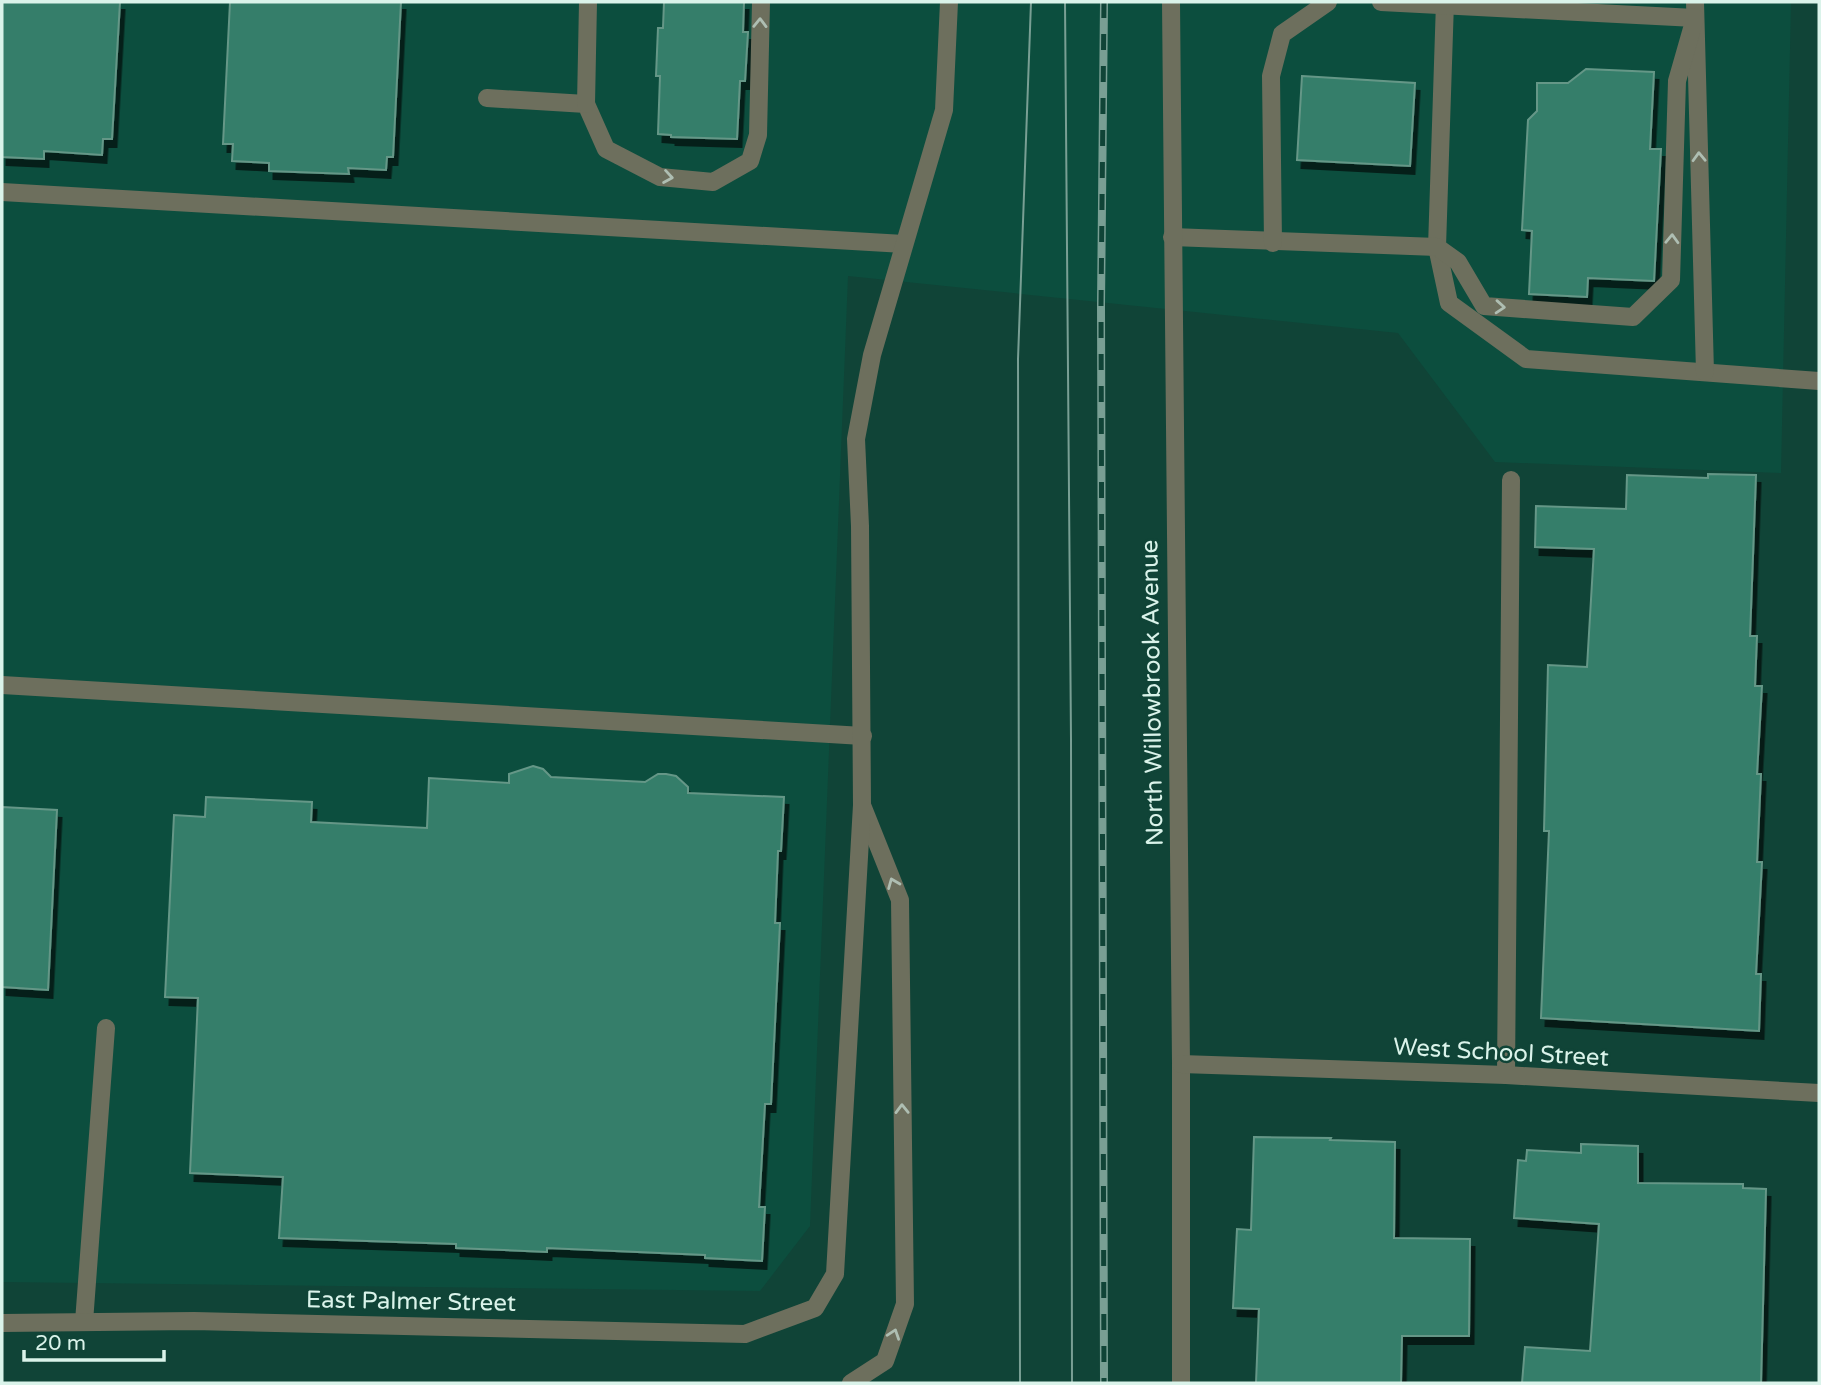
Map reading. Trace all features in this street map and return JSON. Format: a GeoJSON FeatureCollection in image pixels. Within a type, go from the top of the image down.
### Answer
{"type":"FeatureCollection","features":[{"type":"Feature","properties":{"kind":"street"},"geometry":{"type":"LineString","coordinates":[[588,2],[586,104],[606,149],[660,177],[713,182],[750,161],[758,135],[761,2]]}},
{"type":"Feature","properties":{"kind":"street"},"geometry":{"type":"LineString","coordinates":[[851,1383],[885,1361],[905,1304],[900,900],[862,805],[863,736],[856,439],[872,355],[944,110],[949,2]]}},
{"type":"Feature","properties":{"kind":"street","name":"North Willowbrook Avenue"},"geometry":{"type":"LineString","coordinates":[[1171,2],[1181,1064],[1181,1383]]}},
{"type":"Feature","properties":{"kind":"street"},"geometry":{"type":"LineString","coordinates":[[1273,243],[1271,76],[1282,34],[1328,2]]}},
{"type":"Feature","properties":{"kind":"street"},"geometry":{"type":"LineString","coordinates":[[1381,2],[1695,10]]}},
{"type":"Feature","properties":{"kind":"street"},"geometry":{"type":"LineString","coordinates":[[1445,3],[1437,247],[1449,303],[1526,359],[1819,381]]}},
{"type":"Feature","properties":{"kind":"street"},"geometry":{"type":"LineString","coordinates":[[1172,237],[1273,243],[1437,247],[1458,262],[1484,306],[1633,317],[1671,280],[1677,81],[1695,10]]}},
{"type":"Feature","properties":{"kind":"street"},"geometry":{"type":"LineString","coordinates":[[1695,10],[1705,372]]}},
{"type":"Feature","properties":{"kind":"street"},"geometry":{"type":"LineString","coordinates":[[487,98],[586,104]]}},
{"type":"Feature","properties":{"kind":"street"},"geometry":{"type":"LineString","coordinates":[[2,192],[904,244]]}},
{"type":"Feature","properties":{"kind":"street"},"geometry":{"type":"LineString","coordinates":[[1506,1075],[1511,480]]}},
{"type":"Feature","properties":{"kind":"street"},"geometry":{"type":"LineString","coordinates":[[2,685],[863,736]]}},
{"type":"Feature","properties":{"kind":"street","name":"East Palmer Street"},"geometry":{"type":"LineString","coordinates":[[2,1323],[194,1321],[745,1334],[816,1308],[835,1275],[862,805]]}},
{"type":"Feature","properties":{"kind":"street"},"geometry":{"type":"LineString","coordinates":[[84,1322],[106,1028]]}},
{"type":"Feature","properties":{"kind":"street","name":"West School Street"},"geometry":{"type":"LineString","coordinates":[[1181,1064],[1506,1075],[1819,1093]]}},
{"type":"Feature","properties":{"kind":"shaded area"},"geometry":{"type":"Polygon","coordinates":[[[2,2],[1791,2],[1781,473],[1495,462],[1398,333],[848,276],[810,1226],[760,1291],[2,1282],[2,2]]]}},
{"type":"Feature","properties":{"kind":"building"},"geometry":{"type":"Polygon","coordinates":[[[2,2],[120,2],[112,139],[103,139],[102,155],[44,151],[44,159],[2,157],[2,2]]]}},
{"type":"Feature","properties":{"kind":"building"},"geometry":{"type":"Polygon","coordinates":[[[230,2],[401,2],[393,157],[387,157],[386,170],[348,168],[349,174],[269,171],[269,163],[232,161],[233,144],[223,144],[230,2]]]}},
{"type":"Feature","properties":{"kind":"building"},"geometry":{"type":"Polygon","coordinates":[[[664,2],[744,2],[743,32],[748,32],[745,81],[740,81],[737,139],[671,137],[658,134],[658,28],[663,28],[664,2]]]}},
{"type":"Feature","properties":{"kind":"building"},"geometry":{"type":"Polygon","coordinates":[[[1586,69],[1654,72],[1650,149],[1661,149],[1654,281],[1588,278],[1587,297],[1529,294],[1532,231],[1522,230],[1528,120],[1537,111],[1537,83],[1568,83],[1586,69]]]}},
{"type":"Feature","properties":{"kind":"building"},"geometry":{"type":"Polygon","coordinates":[[[1302,76],[1415,83],[1410,166],[1297,160],[1302,76]]]}},
{"type":"Feature","properties":{"kind":"building"},"geometry":{"type":"Polygon","coordinates":[[[1708,474],[1756,475],[1750,636],[1757,636],[1755,686],[1762,686],[1757,774],[1761,774],[1757,862],[1762,862],[1756,974],[1761,974],[1759,1031],[1541,1018],[1549,831],[1544,831],[1548,665],[1587,667],[1594,549],[1535,547],[1536,506],[1626,509],[1627,475],[1708,478],[1708,474]]]}},
{"type":"Feature","properties":{"kind":"building"},"geometry":{"type":"Polygon","coordinates":[[[533,766],[543,769],[551,777],[645,782],[658,774],[666,774],[676,776],[688,787],[688,793],[784,797],[781,851],[778,851],[775,923],[780,923],[771,1104],[765,1104],[759,1207],[765,1207],[762,1261],[705,1258],[705,1255],[547,1248],[547,1252],[456,1248],[456,1244],[279,1238],[283,1177],[190,1173],[198,998],[165,997],[174,815],[205,817],[206,797],[312,802],[311,822],[427,828],[429,778],[509,783],[509,774],[533,766]]]}},
{"type":"Feature","properties":{"kind":"building"},"geometry":{"type":"Polygon","coordinates":[[[2,807],[57,810],[48,990],[2,987],[2,807]]]}},
{"type":"Feature","properties":{"kind":"building"},"geometry":{"type":"Polygon","coordinates":[[[1254,1137],[1395,1142],[1394,1238],[1470,1239],[1469,1336],[1402,1336],[1401,1383],[1256,1383],[1259,1309],[1233,1308],[1237,1229],[1251,1230],[1254,1137]]]}},
{"type":"Feature","properties":{"kind":"building"},"geometry":{"type":"Polygon","coordinates":[[[1581,1144],[1638,1146],[1638,1183],[1743,1184],[1743,1188],[1766,1189],[1761,1383],[1522,1383],[1525,1347],[1590,1351],[1599,1224],[1514,1218],[1518,1160],[1526,1161],[1527,1150],[1581,1153],[1581,1144]]]}},
{"type":"Feature","properties":{"kind":"tram line"},"geometry":{"type":"LineString","coordinates":[[1020,1383],[1018,359],[1031,2]]}},
{"type":"Feature","properties":{"kind":"tram line"},"geometry":{"type":"LineString","coordinates":[[1065,2],[1071,739],[1072,1383]]}},
{"type":"Feature","properties":{"kind":"railway"},"geometry":{"type":"LineString","coordinates":[[1104,2],[1101,305],[1104,1383]]}}]}
